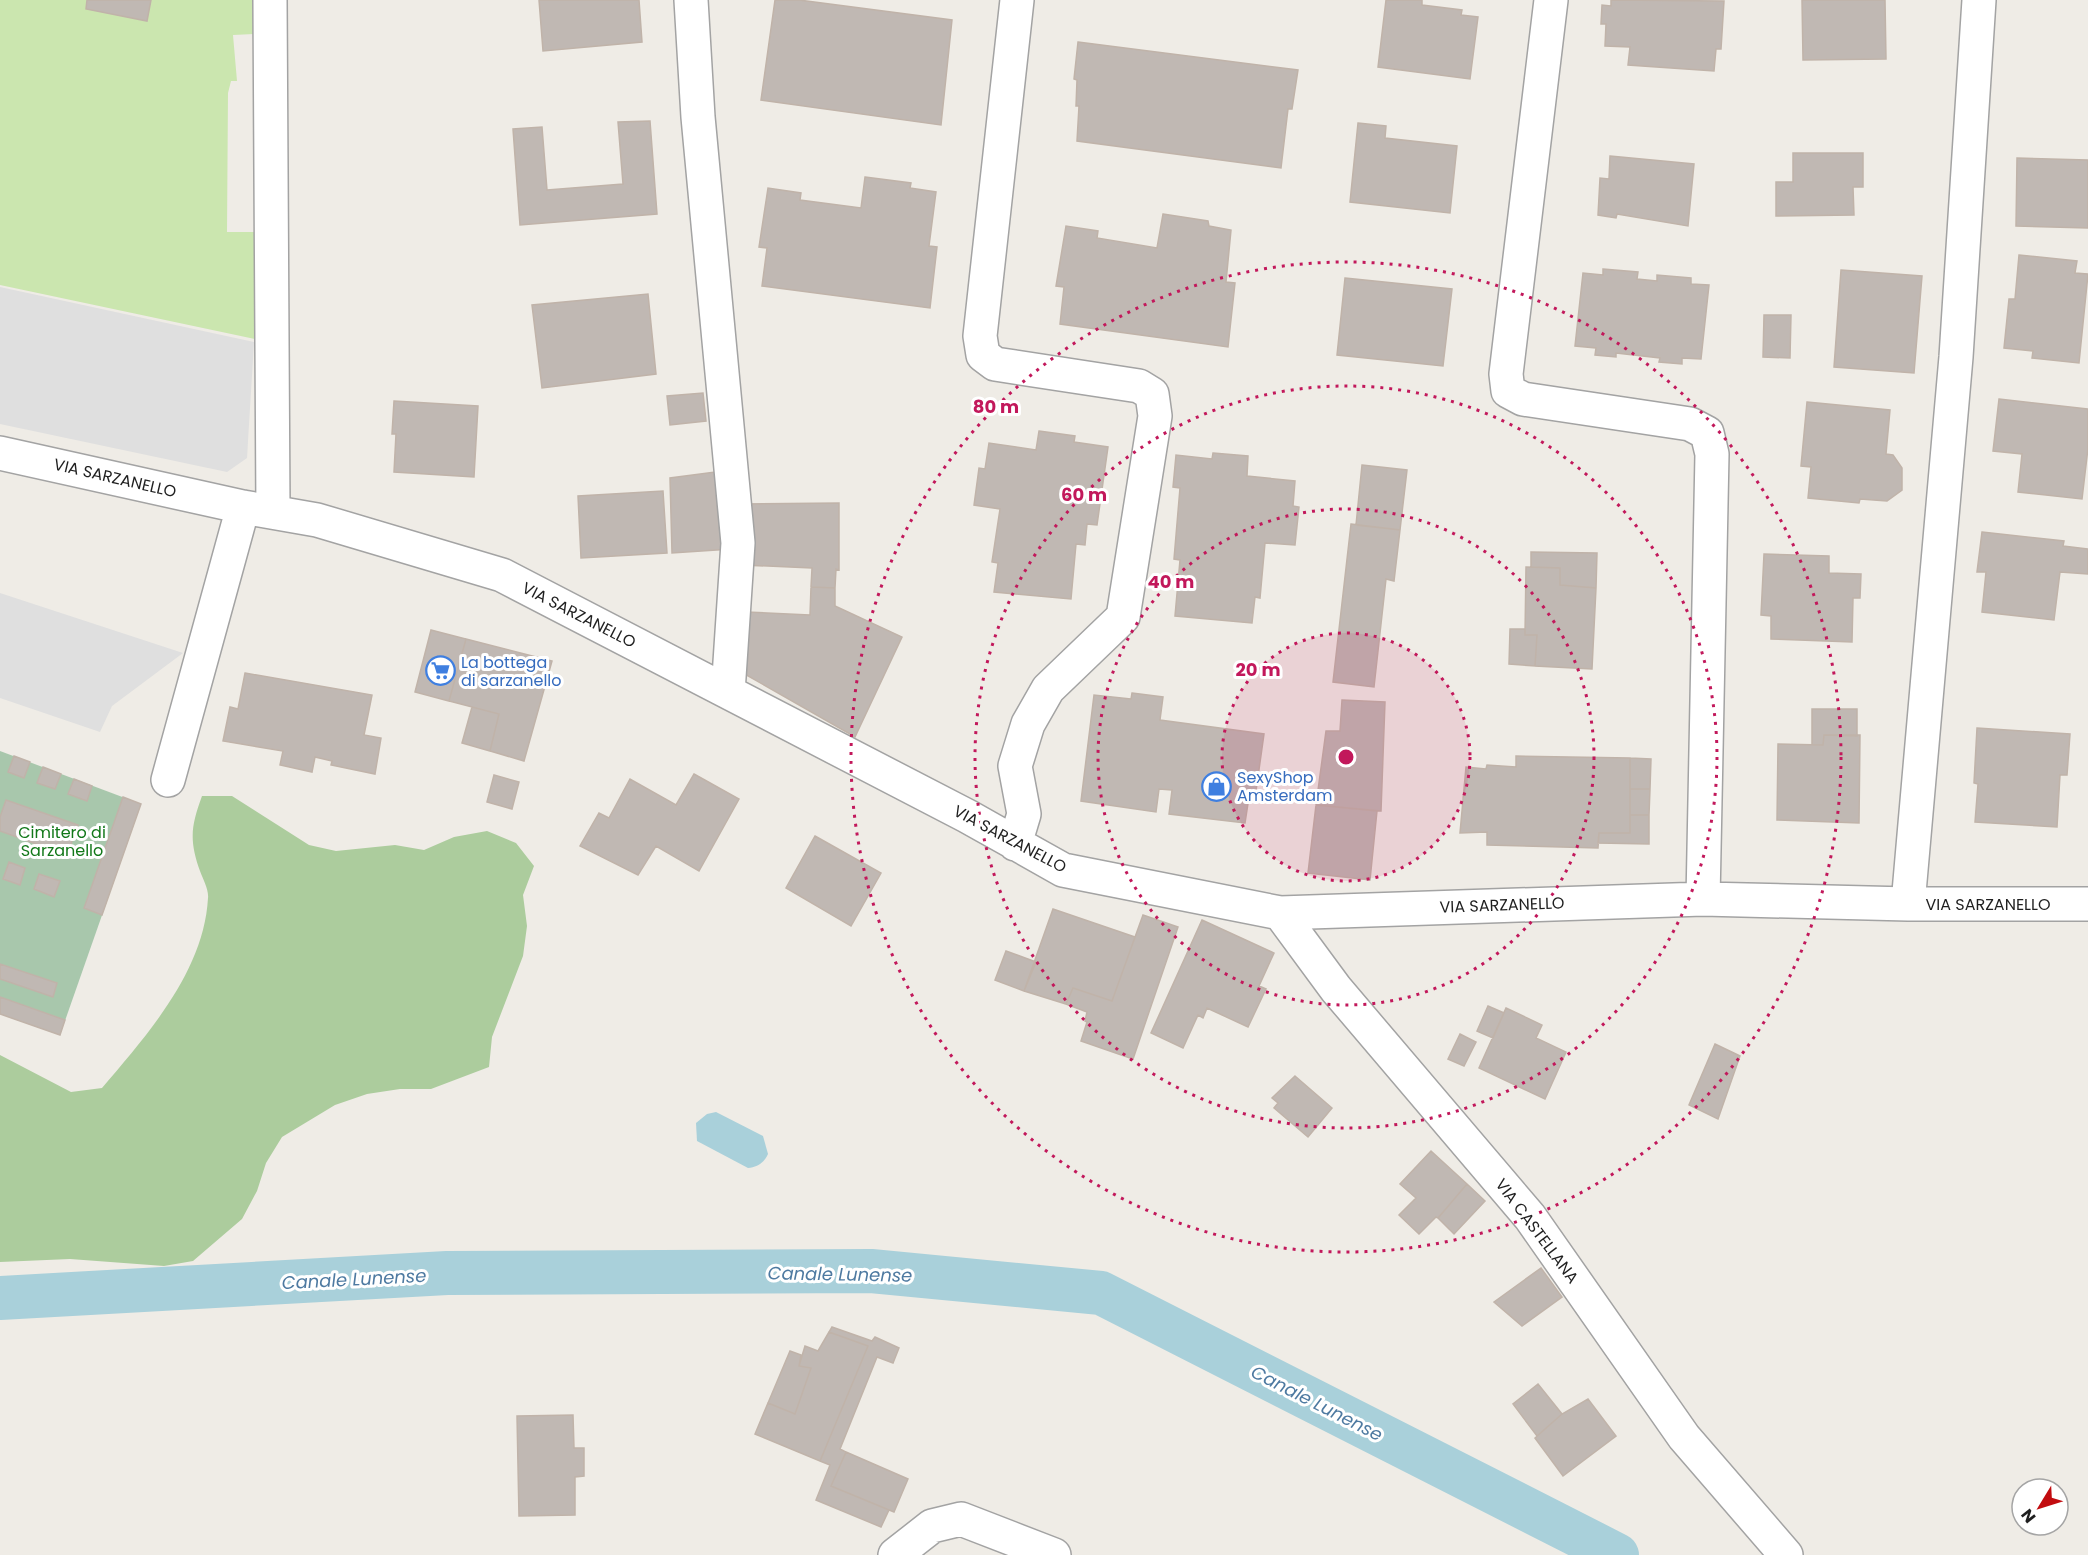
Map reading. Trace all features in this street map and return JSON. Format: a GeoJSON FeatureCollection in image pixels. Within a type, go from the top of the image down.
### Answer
{"type":"FeatureCollection","features":[{"type":"Feature","properties":{"kind":"street"},"geometry":{"type":"LineString","coordinates":[[168,780],[258,510],[270,0]]}},
{"type":"Feature","properties":{"kind":"street"},"geometry":{"type":"LineString","coordinates":[[691,0],[698,117],[738,543],[728,692]]}},
{"type":"Feature","properties":{"kind":"street"},"geometry":{"type":"LineString","coordinates":[[1015,844],[1024,813],[1015,766],[1028,724],[1048,689],[1123,617],[1155,416],[1152,394],[1139,386],[995,364],[983,355],[980,336],[1017,0]]}},
{"type":"Feature","properties":{"kind":"street"},"geometry":{"type":"LineString","coordinates":[[1551,0],[1506,374],[1508,391],[1523,399],[1690,424],[1707,433],[1713,453],[1703,899]]}},
{"type":"Feature","properties":{"kind":"street"},"geometry":{"type":"LineString","coordinates":[[1908,904],[1956,357],[1979,0]]}},
{"type":"Feature","properties":{"kind":"street","name":"VIA SARZANELLO"},"geometry":{"type":"LineString","coordinates":[[0,453],[258,510],[317,520],[502,575],[967,816],[1063,870],[1280,913],[1703,899],[1908,904],[2088,904]]}},
{"type":"Feature","properties":{"kind":"street","name":"VIA CASTELLANA"},"geometry":{"type":"LineString","coordinates":[[1280,913],[1335,989],[1530,1217],[1684,1437],[1786,1555]]}},
{"type":"Feature","properties":{"kind":"street"},"geometry":{"type":"LineString","coordinates":[[895,1555],[932,1526],[961,1519],[1054,1555]]}},
{"type":"Feature","properties":{"kind":"green space"},"geometry":{"type":"Polygon","coordinates":[[[0,0],[252,0],[254,34],[233,35],[237,81],[231,81],[228,93],[227,232],[262,232],[259,340],[0,285],[0,0]]]}},
{"type":"Feature","properties":{"kind":"green space","name":"Cimitero di Sarzanello"},"geometry":{"type":"Polygon","coordinates":[[[0,751],[141,804],[60,1035],[0,1014],[0,751]]]}},
{"type":"Feature","properties":{"kind":"green space"},"geometry":{"type":"Polygon","coordinates":[[[202,796],[232,796],[309,845],[336,851],[395,845],[424,850],[454,837],[487,831],[516,843],[534,866],[523,895],[527,926],[523,956],[492,1037],[489,1067],[431,1089],[400,1089],[367,1094],[335,1105],[282,1137],[266,1163],[257,1191],[242,1219],[193,1261],[164,1266],[70,1259],[0,1262],[0,1055],[71,1092],[102,1088],[155,1023],[185,976],[204,925],[208,895],[196,860],[193,842],[195,816],[202,796]]]}},
{"type":"Feature","properties":{"kind":"shaded area"},"geometry":{"type":"Polygon","coordinates":[[[0,287],[254,342],[247,458],[227,472],[0,424],[0,287]]]}},
{"type":"Feature","properties":{"kind":"shaded area"},"geometry":{"type":"Polygon","coordinates":[[[0,593],[183,653],[112,706],[100,732],[0,698],[0,593]]]}},
{"type":"Feature","properties":{"kind":"water"},"geometry":{"type":"Polygon","coordinates":[[[716,1112],[763,1136],[768,1154],[762,1162],[748,1168],[697,1141],[696,1123],[707,1114],[716,1112]]]}},
{"type":"Feature","properties":{"kind":"building"},"geometry":{"type":"Polygon","coordinates":[[[87,0],[151,0],[147,21],[86,9],[87,0]]]}},
{"type":"Feature","properties":{"kind":"building"},"geometry":{"type":"Polygon","coordinates":[[[539,0],[639,0],[642,42],[543,51],[539,0]]]}},
{"type":"Feature","properties":{"kind":"building"},"geometry":{"type":"Polygon","coordinates":[[[775,0],[799,0],[952,20],[941,125],[761,100],[775,0]]]}},
{"type":"Feature","properties":{"kind":"building"},"geometry":{"type":"Polygon","coordinates":[[[1386,0],[1422,0],[1422,5],[1462,10],[1461,15],[1478,17],[1470,79],[1378,67],[1386,0]]]}},
{"type":"Feature","properties":{"kind":"building"},"geometry":{"type":"Polygon","coordinates":[[[1611,0],[1724,1],[1721,49],[1716,49],[1714,71],[1628,65],[1630,47],[1605,46],[1606,24],[1601,24],[1602,5],[1611,6],[1611,0]]]}},
{"type":"Feature","properties":{"kind":"building"},"geometry":{"type":"Polygon","coordinates":[[[1802,0],[1885,0],[1886,59],[1803,60],[1802,0]]]}},
{"type":"Feature","properties":{"kind":"building"},"geometry":{"type":"Polygon","coordinates":[[[1078,42],[1298,70],[1292,109],[1288,109],[1281,168],[1077,141],[1079,106],[1076,106],[1077,80],[1074,79],[1078,42]]]}},
{"type":"Feature","properties":{"kind":"building"},"geometry":{"type":"Polygon","coordinates":[[[650,121],[657,214],[520,225],[513,129],[542,127],[547,190],[623,184],[618,122],[650,121]]]}},
{"type":"Feature","properties":{"kind":"building"},"geometry":{"type":"Polygon","coordinates":[[[1358,123],[1386,126],[1385,138],[1457,146],[1450,213],[1350,202],[1358,123]]]}},
{"type":"Feature","properties":{"kind":"building"},"geometry":{"type":"Polygon","coordinates":[[[1793,153],[1863,153],[1863,187],[1853,187],[1854,215],[1776,216],[1776,182],[1793,182],[1793,153]]]}},
{"type":"Feature","properties":{"kind":"building"},"geometry":{"type":"Polygon","coordinates":[[[1610,156],[1694,164],[1688,226],[1617,214],[1616,218],[1598,215],[1600,178],[1609,179],[1610,156]]]}},
{"type":"Feature","properties":{"kind":"building"},"geometry":{"type":"Polygon","coordinates":[[[2017,158],[2088,160],[2088,228],[2016,226],[2017,158]]]}},
{"type":"Feature","properties":{"kind":"building"},"geometry":{"type":"Polygon","coordinates":[[[865,177],[911,183],[910,188],[936,192],[929,246],[937,247],[930,308],[762,286],[767,248],[759,247],[768,188],[801,193],[800,200],[861,208],[865,177]]]}},
{"type":"Feature","properties":{"kind":"building"},"geometry":{"type":"Polygon","coordinates":[[[1163,214],[1208,221],[1209,226],[1231,230],[1226,282],[1235,283],[1228,347],[1060,324],[1064,287],[1056,286],[1066,226],[1098,231],[1097,238],[1157,248],[1163,214]]]}},
{"type":"Feature","properties":{"kind":"building"},"geometry":{"type":"Polygon","coordinates":[[[2019,255],[2077,261],[2075,273],[2088,274],[2079,363],[2032,358],[2033,351],[2004,348],[2009,299],[2015,299],[2019,255]]]}},
{"type":"Feature","properties":{"kind":"building"},"geometry":{"type":"Polygon","coordinates":[[[1603,269],[1638,272],[1637,279],[1657,281],[1657,275],[1691,278],[1691,284],[1709,285],[1701,359],[1682,358],[1682,364],[1659,362],[1660,358],[1616,353],[1616,357],[1595,355],[1596,348],[1575,346],[1583,273],[1603,275],[1603,269]]]}},
{"type":"Feature","properties":{"kind":"building"},"geometry":{"type":"Polygon","coordinates":[[[1841,270],[1922,276],[1914,373],[1834,367],[1841,270]]]}},
{"type":"Feature","properties":{"kind":"building"},"geometry":{"type":"Polygon","coordinates":[[[1345,278],[1452,289],[1443,366],[1337,355],[1345,278]]]}},
{"type":"Feature","properties":{"kind":"building"},"geometry":{"type":"Polygon","coordinates":[[[648,294],[656,374],[542,388],[532,305],[648,294]]]}},
{"type":"Feature","properties":{"kind":"building"},"geometry":{"type":"Polygon","coordinates":[[[1764,315],[1791,315],[1790,358],[1763,357],[1764,315]]]}},
{"type":"Feature","properties":{"kind":"building"},"geometry":{"type":"Polygon","coordinates":[[[703,393],[706,421],[670,425],[667,396],[703,393]]]}},
{"type":"Feature","properties":{"kind":"building"},"geometry":{"type":"Polygon","coordinates":[[[1999,399],[2088,409],[2088,448],[2082,499],[2018,492],[2022,454],[1993,451],[1999,399]]]}},
{"type":"Feature","properties":{"kind":"building"},"geometry":{"type":"Polygon","coordinates":[[[394,401],[478,406],[474,477],[394,472],[396,434],[392,434],[394,401]]]}},
{"type":"Feature","properties":{"kind":"building"},"geometry":{"type":"Polygon","coordinates":[[[1807,402],[1890,410],[1886,454],[1893,455],[1902,468],[1902,490],[1887,501],[1860,499],[1859,503],[1808,498],[1811,467],[1801,466],[1807,402]]]}},
{"type":"Feature","properties":{"kind":"building"},"geometry":{"type":"Polygon","coordinates":[[[1039,431],[1075,436],[1074,442],[1108,447],[1097,525],[1087,524],[1085,545],[1076,544],[1071,599],[994,592],[998,563],[992,562],[1000,509],[974,505],[979,468],[985,469],[989,443],[1036,450],[1039,431]]]}},
{"type":"Feature","properties":{"kind":"building"},"geometry":{"type":"Polygon","coordinates":[[[1213,453],[1248,456],[1247,476],[1295,481],[1293,506],[1299,507],[1295,545],[1265,543],[1260,598],[1255,597],[1252,623],[1175,616],[1180,560],[1174,559],[1180,488],[1173,487],[1176,455],[1212,459],[1213,453]]]}},
{"type":"Feature","properties":{"kind":"building"},"geometry":{"type":"Polygon","coordinates":[[[1362,465],[1407,470],[1400,530],[1356,525],[1362,465]]]}},
{"type":"Feature","properties":{"kind":"building"},"geometry":{"type":"Polygon","coordinates":[[[715,472],[731,549],[672,553],[670,478],[715,472]]]}},
{"type":"Feature","properties":{"kind":"building"},"geometry":{"type":"Polygon","coordinates":[[[663,491],[667,553],[581,558],[578,496],[663,491]]]}},
{"type":"Feature","properties":{"kind":"building"},"geometry":{"type":"Polygon","coordinates":[[[839,503],[839,570],[836,569],[835,588],[811,587],[812,568],[742,565],[743,504],[839,503]]]}},
{"type":"Feature","properties":{"kind":"building"},"geometry":{"type":"Polygon","coordinates":[[[1351,524],[1400,530],[1394,581],[1386,579],[1374,687],[1333,682],[1351,524]]]}},
{"type":"Feature","properties":{"kind":"building"},"geometry":{"type":"Polygon","coordinates":[[[1982,532],[2064,541],[2063,546],[2088,549],[2088,574],[2060,572],[2054,620],[1982,612],[1986,572],[1977,572],[1982,532]]]}},
{"type":"Feature","properties":{"kind":"building"},"geometry":{"type":"Polygon","coordinates":[[[1531,552],[1597,553],[1596,588],[1560,585],[1560,568],[1531,567],[1531,552]]]}},
{"type":"Feature","properties":{"kind":"building"},"geometry":{"type":"Polygon","coordinates":[[[1764,554],[1829,556],[1829,573],[1861,574],[1860,598],[1853,598],[1852,642],[1771,639],[1771,616],[1761,615],[1764,554]]]}},
{"type":"Feature","properties":{"kind":"building"},"geometry":{"type":"Polygon","coordinates":[[[1526,567],[1560,568],[1560,585],[1596,588],[1592,669],[1535,666],[1537,635],[1525,635],[1526,567]]]}},
{"type":"Feature","properties":{"kind":"building"},"geometry":{"type":"Polygon","coordinates":[[[811,587],[835,588],[835,606],[902,637],[855,737],[743,673],[747,612],[810,615],[811,587]]]}},
{"type":"Feature","properties":{"kind":"building"},"geometry":{"type":"Polygon","coordinates":[[[1510,629],[1525,629],[1525,635],[1537,635],[1535,666],[1509,664],[1510,629]]]}},
{"type":"Feature","properties":{"kind":"building"},"geometry":{"type":"Polygon","coordinates":[[[431,630],[466,639],[449,701],[415,692],[431,630]]]}},
{"type":"Feature","properties":{"kind":"building"},"geometry":{"type":"Polygon","coordinates":[[[466,639],[552,661],[524,761],[490,751],[499,714],[449,701],[466,639]]]}},
{"type":"Feature","properties":{"kind":"building"},"geometry":{"type":"Polygon","coordinates":[[[245,673],[372,695],[364,735],[381,738],[375,774],[331,765],[332,761],[315,757],[312,772],[280,765],[283,751],[223,741],[230,707],[238,709],[245,673]]]}},
{"type":"Feature","properties":{"kind":"building"},"geometry":{"type":"Polygon","coordinates":[[[1132,693],[1163,697],[1160,720],[1264,734],[1255,798],[1249,797],[1245,823],[1169,814],[1172,790],[1159,789],[1156,812],[1081,801],[1094,695],[1131,699],[1132,693]]]}},
{"type":"Feature","properties":{"kind":"building"},"geometry":{"type":"Polygon","coordinates":[[[1342,700],[1385,702],[1381,811],[1316,805],[1326,731],[1340,731],[1342,700]]]}},
{"type":"Feature","properties":{"kind":"building"},"geometry":{"type":"Polygon","coordinates":[[[472,707],[499,714],[490,751],[462,743],[472,707]]]}},
{"type":"Feature","properties":{"kind":"building"},"geometry":{"type":"Polygon","coordinates":[[[1812,709],[1857,709],[1857,736],[1824,735],[1823,745],[1812,745],[1812,709]]]}},
{"type":"Feature","properties":{"kind":"building"},"geometry":{"type":"Polygon","coordinates":[[[1977,728],[2070,734],[2067,775],[2060,775],[2057,827],[1975,822],[1978,784],[1974,783],[1977,728]]]}},
{"type":"Feature","properties":{"kind":"building"},"geometry":{"type":"Polygon","coordinates":[[[1824,735],[1860,735],[1859,823],[1777,820],[1778,744],[1823,745],[1824,735]]]}},
{"type":"Feature","properties":{"kind":"building"},"geometry":{"type":"Polygon","coordinates":[[[14,756],[30,762],[24,778],[8,772],[14,756]]]}},
{"type":"Feature","properties":{"kind":"building"},"geometry":{"type":"Polygon","coordinates":[[[1516,756],[1630,758],[1630,833],[1599,833],[1598,848],[1487,845],[1487,832],[1460,833],[1466,767],[1486,769],[1487,765],[1516,767],[1516,756]]]}},
{"type":"Feature","properties":{"kind":"building"},"geometry":{"type":"Polygon","coordinates":[[[1630,758],[1651,759],[1650,789],[1630,789],[1630,758]]]}},
{"type":"Feature","properties":{"kind":"building"},"geometry":{"type":"Polygon","coordinates":[[[43,767],[61,774],[55,789],[37,783],[43,767]]]}},
{"type":"Feature","properties":{"kind":"building"},"geometry":{"type":"Polygon","coordinates":[[[694,774],[739,799],[699,871],[656,846],[638,875],[580,846],[599,813],[609,818],[630,779],[676,805],[694,774]]]}},
{"type":"Feature","properties":{"kind":"building"},"geometry":{"type":"Polygon","coordinates":[[[494,775],[519,782],[512,809],[487,802],[494,775]]]}},
{"type":"Feature","properties":{"kind":"building"},"geometry":{"type":"Polygon","coordinates":[[[74,779],[92,786],[87,801],[68,794],[74,779]]]}},
{"type":"Feature","properties":{"kind":"building"},"geometry":{"type":"Polygon","coordinates":[[[1630,789],[1650,789],[1649,815],[1630,815],[1630,789]]]}},
{"type":"Feature","properties":{"kind":"building"},"geometry":{"type":"Polygon","coordinates":[[[123,797],[141,804],[102,915],[84,908],[123,797]]]}},
{"type":"Feature","properties":{"kind":"building"},"geometry":{"type":"Polygon","coordinates":[[[6,800],[78,825],[67,855],[0,831],[0,817],[6,800]]]}},
{"type":"Feature","properties":{"kind":"building"},"geometry":{"type":"Polygon","coordinates":[[[1316,805],[1377,811],[1370,880],[1308,873],[1316,805]]]}},
{"type":"Feature","properties":{"kind":"building"},"geometry":{"type":"Polygon","coordinates":[[[1630,815],[1649,815],[1649,844],[1598,843],[1599,833],[1630,833],[1630,815]]]}},
{"type":"Feature","properties":{"kind":"building"},"geometry":{"type":"Polygon","coordinates":[[[815,836],[881,873],[851,926],[786,888],[815,836]]]}},
{"type":"Feature","properties":{"kind":"building"},"geometry":{"type":"Polygon","coordinates":[[[9,862],[25,868],[20,885],[3,879],[9,862]]]}},
{"type":"Feature","properties":{"kind":"building"},"geometry":{"type":"Polygon","coordinates":[[[39,874],[60,881],[54,897],[34,889],[39,874]]]}},
{"type":"Feature","properties":{"kind":"building"},"geometry":{"type":"Polygon","coordinates":[[[1053,909],[1135,937],[1112,1001],[1073,988],[1066,1004],[1024,991],[1053,909]]]}},
{"type":"Feature","properties":{"kind":"building"},"geometry":{"type":"Polygon","coordinates":[[[1143,915],[1178,927],[1133,1059],[1081,1041],[1087,1022],[1085,1021],[1087,1012],[1066,1004],[1073,988],[1112,1001],[1143,915]]]}},
{"type":"Feature","properties":{"kind":"building"},"geometry":{"type":"Polygon","coordinates":[[[1202,920],[1274,953],[1259,986],[1266,989],[1248,1027],[1207,1008],[1203,1018],[1198,1015],[1183,1048],[1151,1033],[1202,920]]]}},
{"type":"Feature","properties":{"kind":"building"},"geometry":{"type":"Polygon","coordinates":[[[1006,951],[1036,962],[1024,991],[995,980],[1006,951]]]}},
{"type":"Feature","properties":{"kind":"building"},"geometry":{"type":"Polygon","coordinates":[[[0,964],[57,983],[53,997],[0,979],[0,964]]]}},
{"type":"Feature","properties":{"kind":"building"},"geometry":{"type":"Polygon","coordinates":[[[0,997],[65,1020],[60,1035],[0,1014],[0,997]]]}},
{"type":"Feature","properties":{"kind":"building"},"geometry":{"type":"Polygon","coordinates":[[[1488,1006],[1504,1013],[1493,1038],[1477,1031],[1488,1006]]]}},
{"type":"Feature","properties":{"kind":"building"},"geometry":{"type":"Polygon","coordinates":[[[1506,1008],[1542,1025],[1536,1038],[1566,1052],[1545,1099],[1479,1068],[1506,1008]]]}},
{"type":"Feature","properties":{"kind":"building"},"geometry":{"type":"Polygon","coordinates":[[[1460,1034],[1476,1042],[1464,1066],[1448,1059],[1460,1034]]]}},
{"type":"Feature","properties":{"kind":"building"},"geometry":{"type":"Polygon","coordinates":[[[1715,1044],[1740,1056],[1718,1119],[1689,1105],[1715,1044]]]}},
{"type":"Feature","properties":{"kind":"building"},"geometry":{"type":"Polygon","coordinates":[[[1295,1076],[1332,1108],[1308,1137],[1274,1108],[1278,1103],[1272,1098],[1295,1076]]]}},
{"type":"Feature","properties":{"kind":"building"},"geometry":{"type":"Polygon","coordinates":[[[1431,1151],[1467,1184],[1438,1218],[1436,1217],[1419,1234],[1399,1215],[1416,1198],[1400,1184],[1431,1151]]]}},
{"type":"Feature","properties":{"kind":"building"},"geometry":{"type":"Polygon","coordinates":[[[1467,1184],[1485,1201],[1454,1234],[1438,1218],[1467,1184]]]}},
{"type":"Feature","properties":{"kind":"building"},"geometry":{"type":"Polygon","coordinates":[[[1541,1268],[1562,1297],[1522,1326],[1494,1302],[1541,1268]]]}},
{"type":"Feature","properties":{"kind":"building"},"geometry":{"type":"Polygon","coordinates":[[[832,1327],[872,1341],[875,1337],[899,1348],[893,1363],[877,1357],[840,1449],[846,1452],[831,1486],[889,1510],[881,1527],[816,1500],[830,1465],[820,1461],[868,1346],[829,1332],[832,1327]]]}},
{"type":"Feature","properties":{"kind":"building"},"geometry":{"type":"Polygon","coordinates":[[[829,1332],[868,1346],[820,1461],[755,1434],[768,1403],[795,1414],[811,1368],[799,1366],[805,1346],[818,1351],[829,1332]]]}},
{"type":"Feature","properties":{"kind":"building"},"geometry":{"type":"Polygon","coordinates":[[[790,1351],[801,1355],[799,1366],[811,1368],[795,1414],[768,1403],[790,1351]]]}},
{"type":"Feature","properties":{"kind":"building"},"geometry":{"type":"Polygon","coordinates":[[[1538,1384],[1562,1414],[1537,1436],[1513,1404],[1538,1384]]]}},
{"type":"Feature","properties":{"kind":"building"},"geometry":{"type":"Polygon","coordinates":[[[1588,1399],[1616,1436],[1563,1476],[1535,1438],[1562,1414],[1588,1399]]]}},
{"type":"Feature","properties":{"kind":"building"},"geometry":{"type":"Polygon","coordinates":[[[573,1415],[574,1448],[584,1448],[584,1476],[575,1477],[575,1515],[519,1516],[517,1416],[573,1415]]]}},
{"type":"Feature","properties":{"kind":"building"},"geometry":{"type":"Polygon","coordinates":[[[846,1452],[908,1479],[894,1512],[831,1486],[846,1452]]]}},
{"type":"Feature","properties":{"kind":"waterway","name":"Canale Lunense"},"geometry":{"type":"LineString","coordinates":[[0,1298],[447,1273],[871,1271],[1101,1293],[1617,1555]]}},
{"type":"Feature","properties":{"kind":"place","name":"La bottega di sarzanello"},"geometry":{"type":"Point","coordinates":[440,671]}},
{"type":"Feature","properties":{"kind":"place","name":"SexyShop Amsterdam"},"geometry":{"type":"Point","coordinates":[1216,786]}}]}
